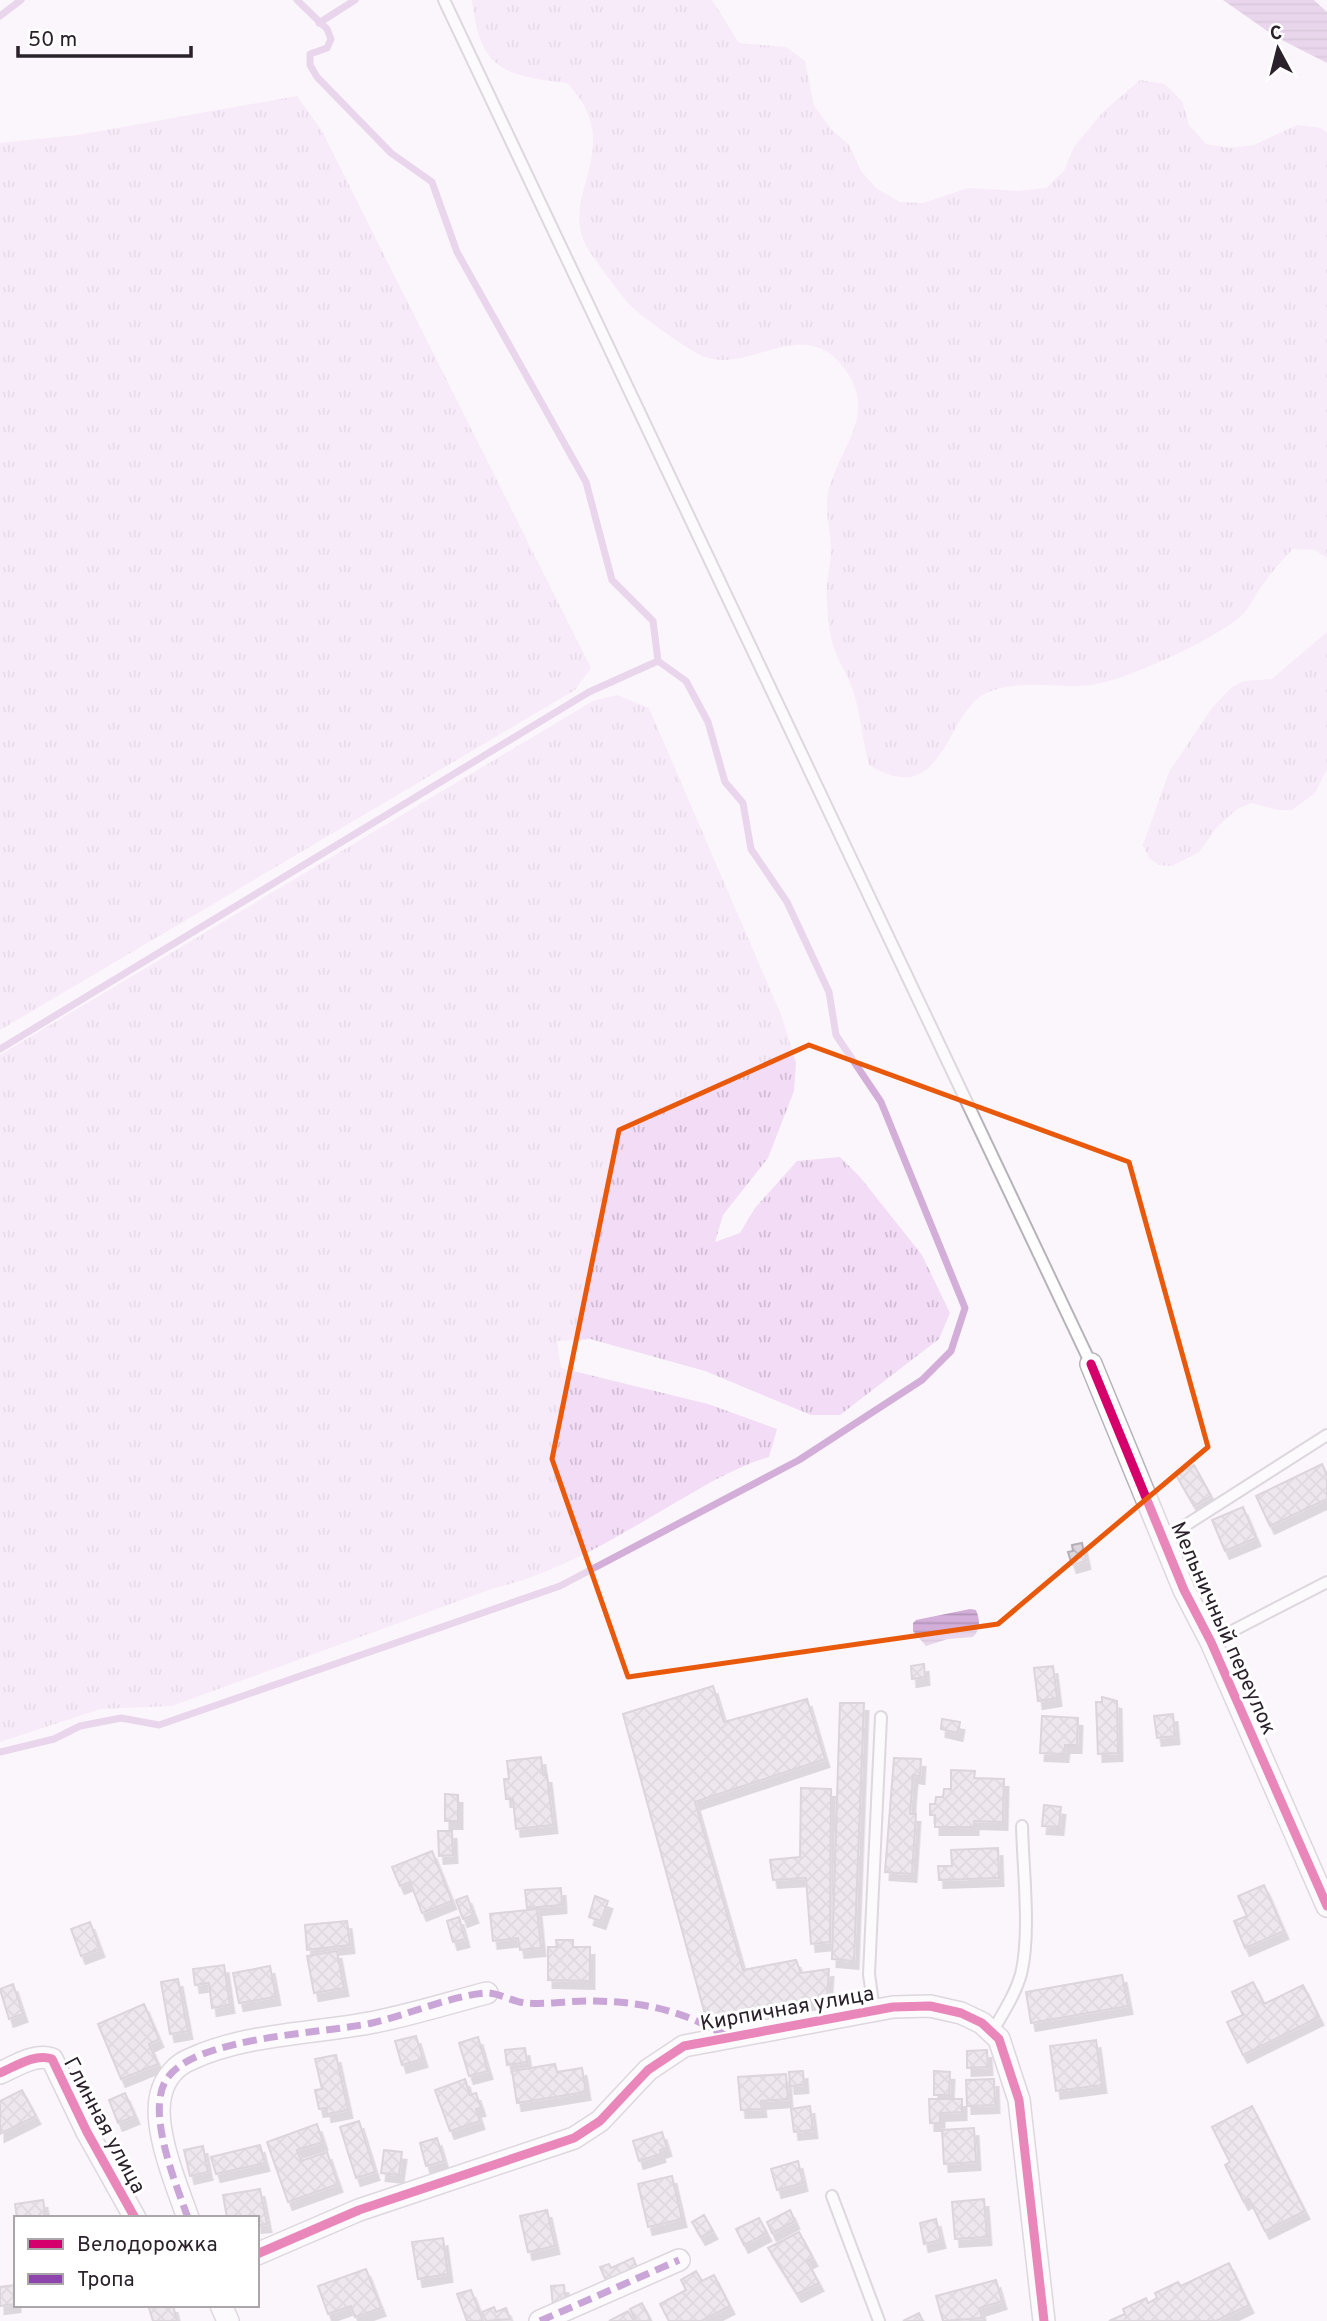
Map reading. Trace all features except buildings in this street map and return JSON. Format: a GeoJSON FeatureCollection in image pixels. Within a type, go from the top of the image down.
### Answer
{"type":"FeatureCollection","features":[{"type":"Feature","properties":{"kind":"street","name":"Мельничный переулок"},"geometry":{"type":"LineString","coordinates":[[1091,1364],[1184,1590],[1211,1642],[1327,1906]]}},
{"type":"Feature","properties":{"kind":"street","name":"Глинная улица"},"geometry":{"type":"LineString","coordinates":[[187,2216],[169,2165],[161,2125],[160,2096],[166,2080],[179,2065],[228,2046],[370,2023],[488,1993]]}},
{"type":"Feature","properties":{"kind":"street","name":"Кирпичная улица"},"geometry":{"type":"LineString","coordinates":[[259,2253],[359,2210],[574,2138],[600,2121],[648,2070],[684,2046],[874,2010],[930,2006],[961,2013],[982,2023],[992,2032]]}},
{"type":"Feature","properties":{"kind":"street"},"geometry":{"type":"LineString","coordinates":[[992,2032],[999,2039],[1007,2059],[1019,2100],[1044,2321]]}},
{"type":"Feature","properties":{"kind":"street","name":"Глинная улица"},"geometry":{"type":"LineString","coordinates":[[0,2073],[32,2059],[45,2056],[52,2059],[87,2132],[134,2216]]}},
{"type":"Feature","properties":{"kind":"street"},"geometry":{"type":"LineString","coordinates":[[540,2321],[680,2260]]}},
{"type":"Feature","properties":{"kind":"lane"},"geometry":{"type":"LineString","coordinates":[[444,0],[1091,1364]]}},
{"type":"Feature","properties":{"kind":"lane"},"geometry":{"type":"LineString","coordinates":[[1164,1539],[1327,1435]]}},
{"type":"Feature","properties":{"kind":"lane"},"geometry":{"type":"LineString","coordinates":[[1211,1642],[1327,1582]]}},
{"type":"Feature","properties":{"kind":"lane"},"geometry":{"type":"LineString","coordinates":[[874,2010],[869,1974],[881,1717]]}},
{"type":"Feature","properties":{"kind":"lane"},"geometry":{"type":"LineString","coordinates":[[992,2032],[1014,1994],[1021,1972],[1024,1949],[1022,1826]]}},
{"type":"Feature","properties":{"kind":"lane"},"geometry":{"type":"LineString","coordinates":[[832,2196],[879,2321]]}},
{"type":"Feature","properties":{"kind":"highlighted area"},"geometry":{"type":"Polygon","coordinates":[[[809,1045],[1129,1162],[1208,1447],[998,1624],[628,1677],[552,1459],[619,1130],[809,1045]]]}},
{"type":"Feature","properties":{"kind":"green space"},"geometry":{"type":"Polygon","coordinates":[[[472,0],[712,0],[739,43],[786,47],[805,61],[814,106],[832,130],[849,145],[861,171],[876,188],[900,202],[923,203],[968,188],[1018,191],[1046,188],[1064,171],[1074,147],[1103,112],[1140,80],[1165,84],[1182,101],[1189,125],[1206,144],[1230,148],[1254,145],[1297,125],[1321,128],[1327,133],[1327,558],[1315,550],[1293,549],[1267,579],[1246,611],[1232,623],[1148,667],[1091,685],[1024,685],[986,693],[972,704],[928,768],[913,776],[894,776],[869,765],[853,691],[832,643],[827,595],[831,549],[827,501],[831,482],[853,432],[857,416],[858,400],[853,382],[840,363],[825,350],[808,345],[792,345],[722,360],[705,357],[664,332],[627,302],[592,255],[582,234],[580,213],[592,152],[592,130],[585,108],[567,83],[527,77],[499,65],[481,42],[472,0]]]}},
{"type":"Feature","properties":{"kind":"green space"},"geometry":{"type":"Polygon","coordinates":[[[297,96],[322,131],[591,668],[575,690],[0,1030],[0,143],[78,135],[297,96]]]}},
{"type":"Feature","properties":{"kind":"green space"},"geometry":{"type":"Polygon","coordinates":[[[1327,632],[1327,769],[1315,793],[1292,810],[1278,810],[1252,803],[1237,809],[1217,827],[1199,852],[1172,866],[1159,865],[1149,858],[1143,845],[1169,772],[1212,708],[1232,687],[1244,681],[1272,679],[1327,632]]]}},
{"type":"Feature","properties":{"kind":"green space"},"geometry":{"type":"Polygon","coordinates":[[[617,695],[649,708],[782,1017],[796,1063],[794,1091],[768,1158],[723,1215],[715,1242],[740,1233],[755,1208],[797,1161],[840,1157],[860,1177],[922,1255],[950,1313],[939,1339],[840,1415],[811,1415],[705,1371],[590,1339],[557,1341],[561,1368],[708,1404],[777,1429],[769,1457],[722,1476],[612,1540],[542,1573],[494,1588],[172,1706],[100,1709],[0,1742],[0,1055],[593,701],[617,695]]]}},
{"type":"Feature","properties":{"kind":"shaded area"},"geometry":{"type":"Polygon","coordinates":[[[1223,0],[1314,0],[1327,12],[1327,63],[1276,37],[1223,0]]]}},
{"type":"Feature","properties":{"kind":"shaded area"},"geometry":{"type":"Polygon","coordinates":[[[976,1610],[979,1621],[979,1628],[973,1637],[948,1639],[926,1646],[913,1631],[913,1623],[916,1620],[976,1610]]]}},
{"type":"Feature","properties":{"kind":"waterway"},"geometry":{"type":"LineString","coordinates":[[0,16],[21,0]]}},
{"type":"Feature","properties":{"kind":"waterway"},"geometry":{"type":"LineString","coordinates":[[0,1752],[54,1739],[80,1726],[121,1718],[159,1725],[560,1586],[799,1460],[922,1380],[951,1351],[965,1308],[881,1102],[836,1035],[829,992],[787,902],[751,849],[743,803],[725,782],[708,722],[686,681],[658,661],[653,621],[612,580],[586,482],[457,252],[432,182],[391,153],[317,77],[310,65],[310,54],[327,48],[331,39],[327,29],[297,0]]}},
{"type":"Feature","properties":{"kind":"waterway"},"geometry":{"type":"LineString","coordinates":[[319,23],[355,0]]}},
{"type":"Feature","properties":{"kind":"waterway"},"geometry":{"type":"LineString","coordinates":[[0,1049],[589,692],[658,661]]}},
{"type":"Feature","properties":{"kind":"marked path"},"geometry":{"type":"LineString","coordinates":[[187,2216],[170,2168],[159,2111],[166,2080],[181,2065],[203,2054],[261,2039],[372,2023],[485,1993],[526,2003],[631,2003],[679,2014],[727,2036]]}},
{"type":"Feature","properties":{"kind":"marked path"},"geometry":{"type":"LineString","coordinates":[[540,2321],[679,2260]]}},
{"type":"Feature","properties":{"kind":"cycle path"},"geometry":{"type":"LineString","coordinates":[[1091,1364],[1184,1590],[1211,1642],[1327,1906]]}},
{"type":"Feature","properties":{"kind":"cycle path"},"geometry":{"type":"LineString","coordinates":[[259,2253],[359,2210],[574,2138],[600,2121],[648,2070],[684,2046],[893,2007],[930,2006],[961,2013],[982,2023],[999,2039],[1019,2100],[1044,2321]]}},
{"type":"Feature","properties":{"kind":"cycle path"},"geometry":{"type":"LineString","coordinates":[[0,2073],[32,2059],[52,2059],[87,2132],[134,2216]]}}]}
